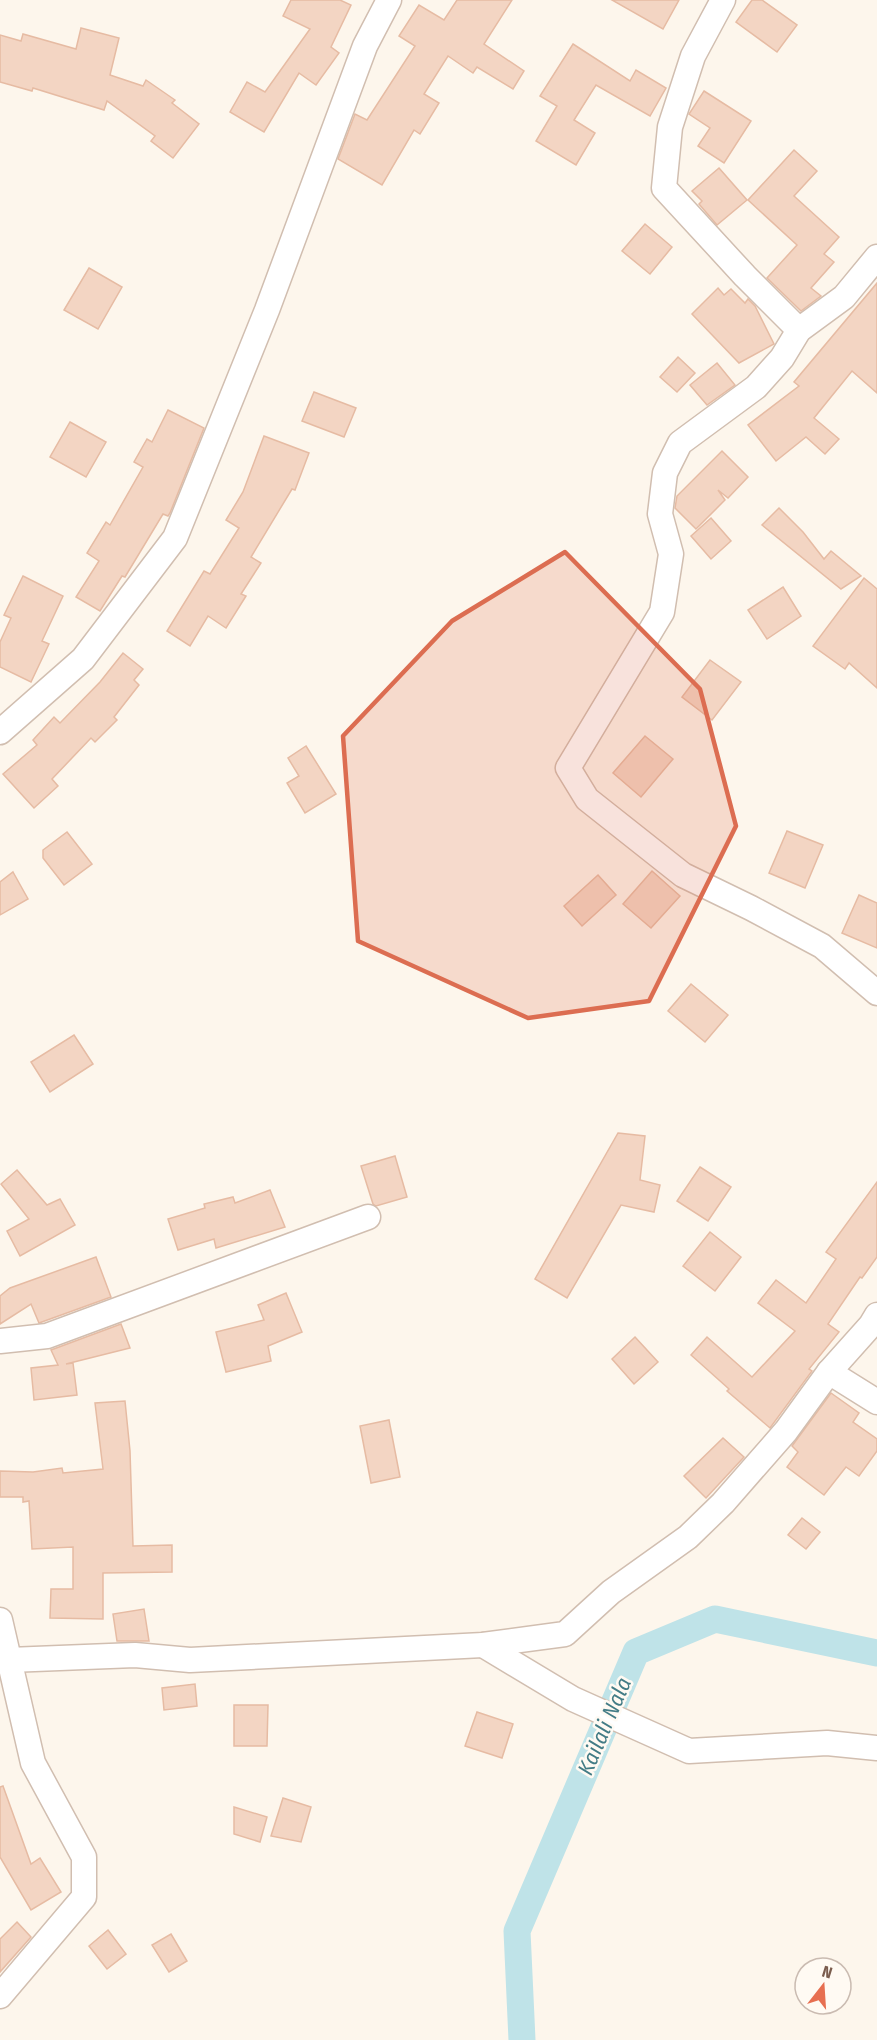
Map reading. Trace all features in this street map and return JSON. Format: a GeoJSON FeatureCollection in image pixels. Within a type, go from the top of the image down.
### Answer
{"type":"FeatureCollection","features":[{"type":"Feature","properties":{"kind":"street"},"geometry":{"type":"LineString","coordinates":[[0,732],[83,660],[175,538],[267,310],[365,46],[389,0]]}},
{"type":"Feature","properties":{"kind":"street"},"geometry":{"type":"LineString","coordinates":[[723,0],[693,56],[670,127],[663,188],[799,330]]}},
{"type":"Feature","properties":{"kind":"street"},"geometry":{"type":"LineString","coordinates":[[877,257],[844,297],[799,330],[782,358],[756,387],[680,443],[665,473],[660,514],[671,554],[662,612],[568,768],[587,798],[683,875],[822,946],[877,993]]}},
{"type":"Feature","properties":{"kind":"street"},"geometry":{"type":"LineString","coordinates":[[0,1341],[47,1336],[368,1217]]}},
{"type":"Feature","properties":{"kind":"street"},"geometry":{"type":"LineString","coordinates":[[9,1660],[135,1655],[190,1660],[483,1646],[566,1634],[611,1592],[688,1537],[723,1503],[786,1431],[829,1372],[877,1316]]}},
{"type":"Feature","properties":{"kind":"street"},"geometry":{"type":"LineString","coordinates":[[829,1372],[877,1402]]}},
{"type":"Feature","properties":{"kind":"street"},"geometry":{"type":"LineString","coordinates":[[0,1620],[33,1762],[84,1857],[84,1897],[0,1996]]}},
{"type":"Feature","properties":{"kind":"street"},"geometry":{"type":"LineString","coordinates":[[483,1646],[573,1699],[688,1751],[827,1743],[877,1748]]}},
{"type":"Feature","properties":{"kind":"highlighted area"},"geometry":{"type":"Polygon","coordinates":[[[565,552],[700,689],[736,826],[649,1001],[528,1018],[358,941],[343,736],[452,621],[565,552]]]}},
{"type":"Feature","properties":{"kind":"building"},"geometry":{"type":"Polygon","coordinates":[[[291,0],[340,0],[351,5],[331,47],[339,53],[316,85],[299,73],[264,132],[230,112],[247,82],[265,92],[310,29],[283,16],[291,0]]]}},
{"type":"Feature","properties":{"kind":"building"},"geometry":{"type":"Polygon","coordinates":[[[457,0],[512,0],[484,44],[524,71],[513,89],[477,67],[473,73],[448,56],[424,94],[439,103],[420,134],[414,130],[382,185],[338,159],[355,114],[367,120],[415,46],[399,36],[419,5],[444,20],[457,0]]]}},
{"type":"Feature","properties":{"kind":"building"},"geometry":{"type":"Polygon","coordinates":[[[612,0],[679,0],[663,29],[612,0]]]}},
{"type":"Feature","properties":{"kind":"building"},"geometry":{"type":"Polygon","coordinates":[[[752,0],[762,0],[797,25],[777,52],[736,22],[752,0]]]}},
{"type":"Feature","properties":{"kind":"building"},"geometry":{"type":"Polygon","coordinates":[[[81,28],[119,38],[110,75],[143,86],[146,80],[175,100],[172,103],[199,124],[173,158],[151,141],[155,136],[107,101],[104,110],[33,88],[32,91],[0,82],[0,35],[21,41],[23,34],[76,49],[81,28]]]}},
{"type":"Feature","properties":{"kind":"building"},"geometry":{"type":"Polygon","coordinates":[[[573,44],[630,81],[636,70],[666,88],[650,116],[596,85],[574,120],[595,133],[576,165],[536,141],[557,106],[540,96],[573,44]]]}},
{"type":"Feature","properties":{"kind":"building"},"geometry":{"type":"Polygon","coordinates":[[[704,91],[751,121],[724,163],[698,146],[710,128],[689,114],[704,91]]]}},
{"type":"Feature","properties":{"kind":"building"},"geometry":{"type":"Polygon","coordinates":[[[794,150],[817,171],[794,196],[839,237],[824,254],[834,262],[811,288],[821,296],[801,311],[767,278],[797,245],[748,200],[794,150]]]}},
{"type":"Feature","properties":{"kind":"building"},"geometry":{"type":"Polygon","coordinates":[[[719,168],[747,200],[717,225],[699,204],[702,201],[692,191],[719,168]]]}},
{"type":"Feature","properties":{"kind":"building"},"geometry":{"type":"Polygon","coordinates":[[[645,224],[672,247],[650,274],[622,251],[645,224]]]}},
{"type":"Feature","properties":{"kind":"building"},"geometry":{"type":"Polygon","coordinates":[[[89,268],[122,287],[98,329],[64,310],[89,268]]]}},
{"type":"Feature","properties":{"kind":"building"},"geometry":{"type":"Polygon","coordinates":[[[877,283],[877,393],[852,371],[814,418],[839,439],[825,454],[806,437],[776,461],[748,425],[799,386],[794,382],[877,283]]]}},
{"type":"Feature","properties":{"kind":"building"},"geometry":{"type":"Polygon","coordinates":[[[718,288],[724,295],[731,289],[745,303],[748,299],[755,306],[774,344],[739,363],[692,314],[718,288]]]}},
{"type":"Feature","properties":{"kind":"building"},"geometry":{"type":"Polygon","coordinates":[[[678,357],[695,373],[677,392],[660,377],[678,357]]]}},
{"type":"Feature","properties":{"kind":"building"},"geometry":{"type":"Polygon","coordinates":[[[717,363],[735,385],[707,405],[690,385],[717,363]]]}},
{"type":"Feature","properties":{"kind":"building"},"geometry":{"type":"Polygon","coordinates":[[[314,392],[356,408],[344,437],[302,421],[314,392]]]}},
{"type":"Feature","properties":{"kind":"building"},"geometry":{"type":"Polygon","coordinates":[[[168,410],[204,428],[170,513],[168,516],[163,514],[125,577],[122,576],[100,611],[76,597],[99,561],[87,553],[106,522],[110,525],[143,467],[134,462],[147,439],[152,442],[168,410]]]}},
{"type":"Feature","properties":{"kind":"building"},"geometry":{"type":"Polygon","coordinates":[[[70,422],[106,442],[86,477],[50,457],[70,422]]]}},
{"type":"Feature","properties":{"kind":"building"},"geometry":{"type":"Polygon","coordinates":[[[264,436],[309,453],[295,490],[292,489],[251,557],[261,563],[241,594],[246,596],[226,628],[208,616],[190,646],[167,631],[204,571],[210,574],[239,528],[226,520],[243,492],[264,436]]]}},
{"type":"Feature","properties":{"kind":"building"},"geometry":{"type":"Polygon","coordinates":[[[722,451],[748,477],[728,498],[718,490],[725,500],[696,529],[675,508],[677,496],[722,451]]]}},
{"type":"Feature","properties":{"kind":"building"},"geometry":{"type":"Polygon","coordinates":[[[779,508],[803,532],[824,559],[831,551],[861,576],[841,589],[762,525],[779,508]]]}},
{"type":"Feature","properties":{"kind":"building"},"geometry":{"type":"Polygon","coordinates":[[[711,518],[731,541],[711,559],[691,536],[711,518]]]}},
{"type":"Feature","properties":{"kind":"building"},"geometry":{"type":"Polygon","coordinates":[[[23,576],[63,596],[42,641],[49,644],[31,682],[0,667],[0,642],[11,618],[4,615],[23,576]]]}},
{"type":"Feature","properties":{"kind":"building"},"geometry":{"type":"Polygon","coordinates":[[[864,578],[877,589],[877,688],[849,663],[845,669],[813,646],[864,578]]]}},
{"type":"Feature","properties":{"kind":"building"},"geometry":{"type":"Polygon","coordinates":[[[783,587],[801,616],[767,639],[748,610],[783,587]]]}},
{"type":"Feature","properties":{"kind":"building"},"geometry":{"type":"Polygon","coordinates":[[[123,653],[143,669],[134,680],[139,685],[114,717],[117,720],[95,742],[91,738],[52,779],[58,786],[34,808],[3,774],[37,745],[33,740],[54,717],[60,723],[100,682],[123,653]]]}},
{"type":"Feature","properties":{"kind":"building"},"geometry":{"type":"Polygon","coordinates":[[[710,660],[741,682],[712,720],[682,697],[710,660]]]}},
{"type":"Feature","properties":{"kind":"building"},"geometry":{"type":"Polygon","coordinates":[[[645,736],[673,759],[641,797],[613,773],[645,736]]]}},
{"type":"Feature","properties":{"kind":"building"},"geometry":{"type":"Polygon","coordinates":[[[306,746],[336,794],[305,813],[287,783],[299,776],[288,758],[306,746]]]}},
{"type":"Feature","properties":{"kind":"building"},"geometry":{"type":"Polygon","coordinates":[[[787,831],[823,845],[805,888],[769,873],[787,831]]]}},
{"type":"Feature","properties":{"kind":"building"},"geometry":{"type":"Polygon","coordinates":[[[67,832],[92,864],[64,885],[43,858],[43,850],[67,832]]]}},
{"type":"Feature","properties":{"kind":"building"},"geometry":{"type":"Polygon","coordinates":[[[652,871],[680,896],[651,928],[623,904],[652,871]]]}},
{"type":"Feature","properties":{"kind":"building"},"geometry":{"type":"Polygon","coordinates":[[[13,872],[28,899],[0,915],[0,882],[13,872]]]}},
{"type":"Feature","properties":{"kind":"building"},"geometry":{"type":"Polygon","coordinates":[[[598,875],[616,895],[582,926],[564,906],[598,875]]]}},
{"type":"Feature","properties":{"kind":"building"},"geometry":{"type":"Polygon","coordinates":[[[859,895],[877,903],[877,948],[842,933],[859,895]]]}},
{"type":"Feature","properties":{"kind":"building"},"geometry":{"type":"Polygon","coordinates":[[[691,984],[728,1015],[705,1042],[668,1011],[691,984]]]}},
{"type":"Feature","properties":{"kind":"building"},"geometry":{"type":"Polygon","coordinates":[[[74,1035],[93,1064],[50,1092],[31,1062],[74,1035]]]}},
{"type":"Feature","properties":{"kind":"building"},"geometry":{"type":"Polygon","coordinates":[[[618,1133],[645,1136],[640,1180],[660,1185],[654,1212],[621,1205],[567,1298],[535,1279],[618,1133]]]}},
{"type":"Feature","properties":{"kind":"building"},"geometry":{"type":"Polygon","coordinates":[[[395,1156],[407,1197],[376,1206],[373,1204],[361,1166],[395,1156]]]}},
{"type":"Feature","properties":{"kind":"building"},"geometry":{"type":"Polygon","coordinates":[[[700,1167],[731,1187],[708,1221],[677,1201],[700,1167]]]}},
{"type":"Feature","properties":{"kind":"building"},"geometry":{"type":"Polygon","coordinates":[[[17,1170],[47,1205],[60,1199],[75,1225],[20,1256],[7,1231],[29,1219],[1,1184],[17,1170]]]}},
{"type":"Feature","properties":{"kind":"building"},"geometry":{"type":"Polygon","coordinates":[[[877,1182],[877,1257],[862,1278],[860,1277],[828,1324],[839,1332],[809,1369],[812,1371],[770,1428],[727,1391],[729,1389],[691,1355],[707,1337],[752,1377],[795,1331],[758,1303],[776,1280],[806,1303],[836,1259],[826,1252],[877,1182]]]}},
{"type":"Feature","properties":{"kind":"building"},"geometry":{"type":"Polygon","coordinates":[[[270,1190],[285,1227],[216,1248],[214,1239],[178,1250],[168,1219],[205,1208],[204,1204],[233,1197],[235,1203],[270,1190]]]}},
{"type":"Feature","properties":{"kind":"building"},"geometry":{"type":"Polygon","coordinates":[[[710,1232],[741,1257],[715,1291],[683,1266],[710,1232]]]}},
{"type":"Feature","properties":{"kind":"building"},"geometry":{"type":"Polygon","coordinates":[[[96,1257],[111,1297],[39,1323],[31,1304],[0,1324],[0,1296],[10,1288],[96,1257]]]}},
{"type":"Feature","properties":{"kind":"building"},"geometry":{"type":"Polygon","coordinates":[[[286,1293],[302,1332],[268,1346],[271,1361],[226,1372],[216,1332],[264,1320],[258,1305],[286,1293]]]}},
{"type":"Feature","properties":{"kind":"building"},"geometry":{"type":"Polygon","coordinates":[[[121,1324],[130,1348],[66,1364],[73,1363],[77,1395],[34,1400],[31,1368],[58,1365],[51,1350],[121,1324]]]}},
{"type":"Feature","properties":{"kind":"building"},"geometry":{"type":"Polygon","coordinates":[[[635,1337],[658,1362],[634,1384],[612,1359],[635,1337]]]}},
{"type":"Feature","properties":{"kind":"building"},"geometry":{"type":"Polygon","coordinates":[[[831,1393],[859,1413],[853,1422],[877,1439],[877,1451],[859,1476],[846,1467],[824,1495],[787,1467],[798,1452],[792,1446],[831,1393]]]}},
{"type":"Feature","properties":{"kind":"building"},"geometry":{"type":"Polygon","coordinates":[[[125,1401],[130,1451],[133,1546],[172,1545],[172,1572],[103,1573],[103,1619],[50,1618],[51,1589],[73,1589],[73,1547],[32,1549],[29,1501],[23,1502],[23,1497],[0,1497],[0,1471],[33,1472],[62,1468],[63,1473],[103,1469],[95,1403],[125,1401]]]}},
{"type":"Feature","properties":{"kind":"building"},"geometry":{"type":"Polygon","coordinates":[[[389,1420],[400,1477],[371,1483],[360,1426],[389,1420]]]}},
{"type":"Feature","properties":{"kind":"building"},"geometry":{"type":"Polygon","coordinates":[[[723,1438],[744,1457],[706,1498],[684,1476],[723,1438]]]}},
{"type":"Feature","properties":{"kind":"building"},"geometry":{"type":"Polygon","coordinates":[[[802,1518],[820,1532],[806,1549],[788,1535],[802,1518]]]}},
{"type":"Feature","properties":{"kind":"building"},"geometry":{"type":"Polygon","coordinates":[[[144,1609],[149,1641],[117,1641],[113,1614],[144,1609]]]}},
{"type":"Feature","properties":{"kind":"building"},"geometry":{"type":"Polygon","coordinates":[[[195,1684],[197,1706],[164,1710],[162,1688],[195,1684]]]}},
{"type":"Feature","properties":{"kind":"building"},"geometry":{"type":"Polygon","coordinates":[[[234,1705],[268,1705],[267,1746],[234,1746],[234,1705]]]}},
{"type":"Feature","properties":{"kind":"building"},"geometry":{"type":"Polygon","coordinates":[[[477,1712],[513,1724],[502,1758],[465,1746],[477,1712]]]}},
{"type":"Feature","properties":{"kind":"building"},"geometry":{"type":"Polygon","coordinates":[[[3,1786],[31,1864],[40,1858],[61,1892],[31,1910],[0,1857],[0,1787],[3,1786]]]}},
{"type":"Feature","properties":{"kind":"building"},"geometry":{"type":"Polygon","coordinates":[[[283,1798],[311,1807],[301,1842],[271,1836],[283,1798]]]}},
{"type":"Feature","properties":{"kind":"building"},"geometry":{"type":"Polygon","coordinates":[[[234,1807],[267,1817],[260,1842],[234,1834],[234,1807]]]}},
{"type":"Feature","properties":{"kind":"building"},"geometry":{"type":"Polygon","coordinates":[[[17,1922],[31,1937],[0,1972],[0,1939],[17,1922]]]}},
{"type":"Feature","properties":{"kind":"building"},"geometry":{"type":"Polygon","coordinates":[[[108,1930],[126,1954],[107,1969],[89,1946],[108,1930]]]}},
{"type":"Feature","properties":{"kind":"building"},"geometry":{"type":"Polygon","coordinates":[[[171,1934],[187,1961],[169,1972],[152,1945],[171,1934]]]}},
{"type":"Feature","properties":{"kind":"waterway","name":"Kailali Nala"},"geometry":{"type":"LineString","coordinates":[[522,2040],[517,1931],[636,1652],[715,1619],[877,1653]]}}]}
